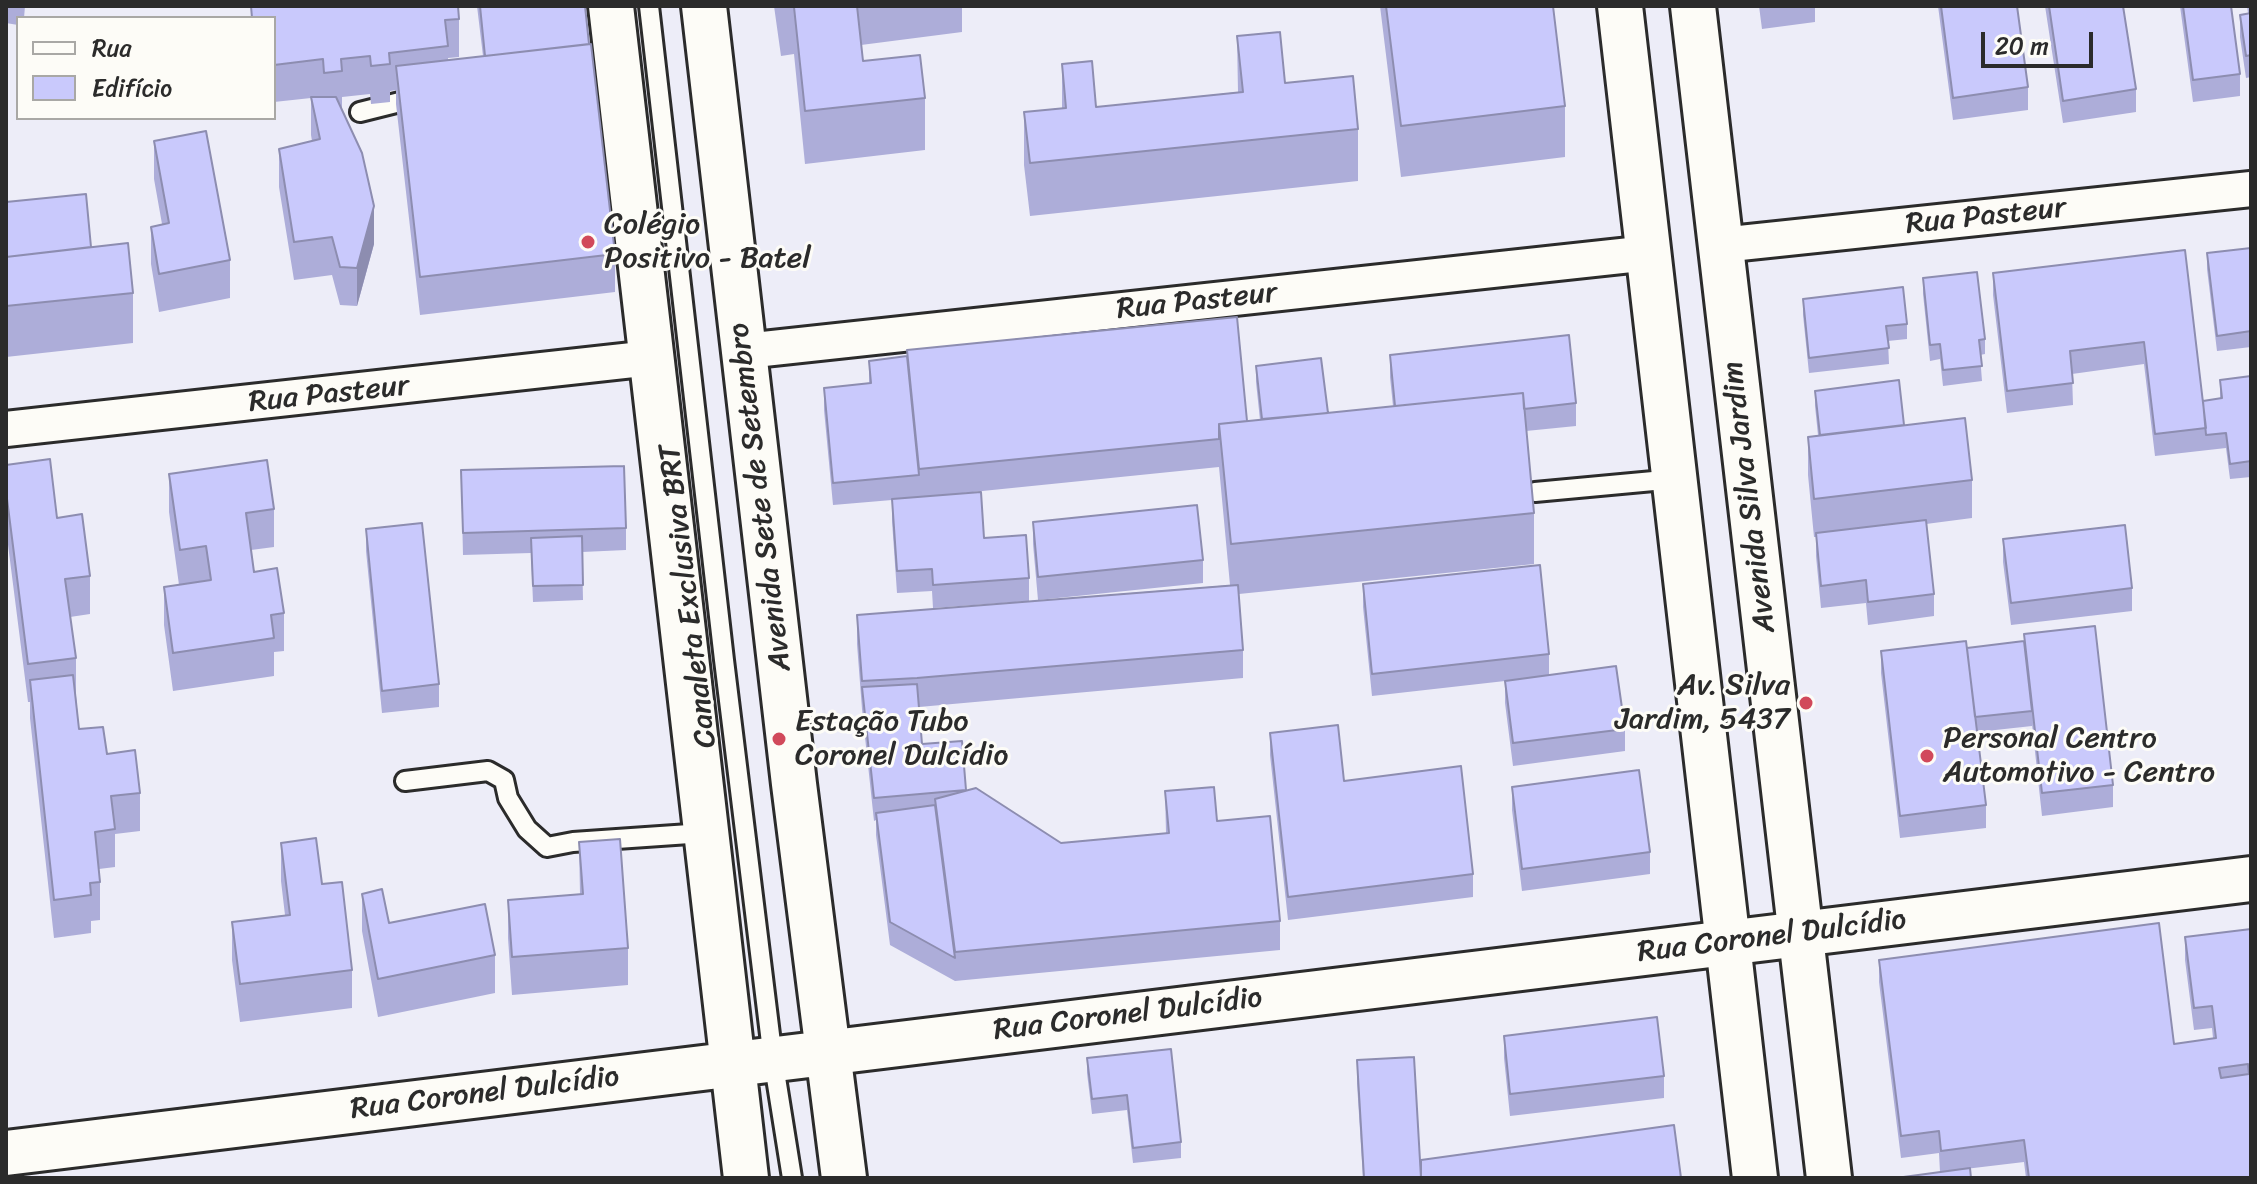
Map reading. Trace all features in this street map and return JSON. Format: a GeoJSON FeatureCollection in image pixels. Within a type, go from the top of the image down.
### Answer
{"type":"FeatureCollection","features":[{"type":"Feature","properties":{"kind":"main road"},"geometry":{"type":"LineString","coordinates":[[611,6],[609,60],[651,358],[704,833],[752,1061],[746,1178]]}},
{"type":"Feature","properties":{"kind":"main road","name":"Avenida Sete de Setembro"},"geometry":{"type":"LineString","coordinates":[[704,6],[794,784],[844,1178]]}},
{"type":"Feature","properties":{"kind":"main road"},"geometry":{"type":"LineString","coordinates":[[1620,6],[1755,1178]]}},
{"type":"Feature","properties":{"kind":"main road","name":"Avenida Silva Jardim"},"geometry":{"type":"LineString","coordinates":[[1693,6],[1829,1178]]}},
{"type":"Feature","properties":{"kind":"main road","name":"Rua Coronel Dulcídio"},"geometry":{"type":"LineString","coordinates":[[6,1153],[2251,879]]}},
{"type":"Feature","properties":{"kind":"street","name":"Rua Pasteur"},"geometry":{"type":"LineString","coordinates":[[1721,245],[2251,189]]}},
{"type":"Feature","properties":{"kind":"street","name":"Rua Pasteur"},"geometry":{"type":"LineString","coordinates":[[745,351],[1649,253]]}},
{"type":"Feature","properties":{"kind":"street","name":"Rua Pasteur"},"geometry":{"type":"LineString","coordinates":[[6,429],[651,358]]}},
{"type":"Feature","properties":{"kind":"lane","name":"Canaleta Exclusiva BRT"},"geometry":{"type":"LineString","coordinates":[[649,6],[724,660],[752,1061],[792,1178]]}},
{"type":"Feature","properties":{"kind":"lane"},"geometry":{"type":"LineString","coordinates":[[360,112],[444,90]]}},
{"type":"Feature","properties":{"kind":"lane"},"geometry":{"type":"LineString","coordinates":[[1535,492],[1675,479]]}},
{"type":"Feature","properties":{"kind":"lane"},"geometry":{"type":"LineString","coordinates":[[405,781],[488,771],[504,780],[508,798],[527,829],[547,847],[573,842],[704,833]]}},
{"type":"Feature","properties":{"kind":"building"},"geometry":{"type":"Polygon","coordinates":[[[251,6],[458,6],[459,19],[445,20],[448,46],[389,53],[390,64],[371,66],[370,56],[341,59],[342,71],[324,73],[323,59],[276,65],[276,16],[252,16],[251,6]]]}},
{"type":"Feature","properties":{"kind":"building"},"geometry":{"type":"Polygon","coordinates":[[[480,6],[585,6],[589,44],[485,56],[480,6]]]}},
{"type":"Feature","properties":{"kind":"building"},"geometry":{"type":"Polygon","coordinates":[[[857,6],[863,61],[920,55],[925,98],[805,111],[794,7],[857,6]]]}},
{"type":"Feature","properties":{"kind":"building"},"geometry":{"type":"Polygon","coordinates":[[[1386,6],[1553,6],[1565,106],[1401,126],[1386,6]]]}},
{"type":"Feature","properties":{"kind":"building"},"geometry":{"type":"Polygon","coordinates":[[[1941,6],[2017,6],[2028,87],[1953,98],[1941,6]]]}},
{"type":"Feature","properties":{"kind":"building"},"geometry":{"type":"Polygon","coordinates":[[[2049,6],[2123,6],[2136,89],[2063,101],[2049,6]]]}},
{"type":"Feature","properties":{"kind":"building"},"geometry":{"type":"Polygon","coordinates":[[[2183,6],[2231,6],[2240,74],[2193,80],[2183,6]]]}},
{"type":"Feature","properties":{"kind":"building"},"geometry":{"type":"Polygon","coordinates":[[[2251,13],[2251,55],[2246,56],[2240,15],[2251,13]]]}},
{"type":"Feature","properties":{"kind":"building"},"geometry":{"type":"Polygon","coordinates":[[[1280,32],[1285,83],[1353,76],[1358,129],[1030,163],[1024,112],[1066,108],[1062,64],[1092,61],[1096,107],[1243,92],[1237,36],[1280,32]]]}},
{"type":"Feature","properties":{"kind":"building","name":"Colégio Positivo - Batel"},"geometry":{"type":"Polygon","coordinates":[[[591,44],[615,254],[420,277],[396,66],[591,44]]]}},
{"type":"Feature","properties":{"kind":"building"},"geometry":{"type":"Polygon","coordinates":[[[311,97],[336,97],[362,153],[374,206],[357,268],[340,267],[332,237],[294,242],[279,149],[320,139],[311,97]]]}},
{"type":"Feature","properties":{"kind":"building"},"geometry":{"type":"Polygon","coordinates":[[[206,131],[230,260],[159,274],[151,227],[169,223],[154,141],[206,131]]]}},
{"type":"Feature","properties":{"kind":"building"},"geometry":{"type":"Polygon","coordinates":[[[86,194],[91,247],[6,257],[6,202],[86,194]]]}},
{"type":"Feature","properties":{"kind":"building"},"geometry":{"type":"Polygon","coordinates":[[[128,243],[133,293],[6,306],[6,257],[128,243]]]}},
{"type":"Feature","properties":{"kind":"building"},"geometry":{"type":"Polygon","coordinates":[[[2251,248],[2251,331],[2217,336],[2207,253],[2251,248]]]}},
{"type":"Feature","properties":{"kind":"building"},"geometry":{"type":"Polygon","coordinates":[[[2185,250],[2206,428],[2155,434],[2144,342],[2070,351],[2073,383],[2007,391],[1993,273],[2185,250]]]}},
{"type":"Feature","properties":{"kind":"building"},"geometry":{"type":"Polygon","coordinates":[[[1977,272],[1985,339],[1979,340],[1982,366],[1943,370],[1940,344],[1930,345],[1923,278],[1977,272]]]}},
{"type":"Feature","properties":{"kind":"building"},"geometry":{"type":"Polygon","coordinates":[[[1903,287],[1907,324],[1886,326],[1889,348],[1809,358],[1803,299],[1903,287]]]}},
{"type":"Feature","properties":{"kind":"building"},"geometry":{"type":"Polygon","coordinates":[[[1237,317],[1247,421],[1219,424],[1219,439],[919,469],[907,350],[1237,317]]]}},
{"type":"Feature","properties":{"kind":"building"},"geometry":{"type":"Polygon","coordinates":[[[1569,335],[1576,403],[1524,409],[1523,393],[1395,406],[1390,355],[1569,335]]]}},
{"type":"Feature","properties":{"kind":"building"},"geometry":{"type":"Polygon","coordinates":[[[907,356],[919,475],[833,483],[824,388],[871,383],[869,361],[907,356]]]}},
{"type":"Feature","properties":{"kind":"building"},"geometry":{"type":"Polygon","coordinates":[[[1321,358],[1328,413],[1262,419],[1256,366],[1321,358]]]}},
{"type":"Feature","properties":{"kind":"building"},"geometry":{"type":"Polygon","coordinates":[[[2251,376],[2251,461],[2230,464],[2226,433],[2206,435],[2203,401],[2222,398],[2220,380],[2251,376]]]}},
{"type":"Feature","properties":{"kind":"building"},"geometry":{"type":"Polygon","coordinates":[[[1899,380],[1904,425],[1820,435],[1815,391],[1899,380]]]}},
{"type":"Feature","properties":{"kind":"building"},"geometry":{"type":"Polygon","coordinates":[[[1523,393],[1534,513],[1231,544],[1219,424],[1523,393]]]}},
{"type":"Feature","properties":{"kind":"building"},"geometry":{"type":"Polygon","coordinates":[[[1965,418],[1972,480],[1814,499],[1808,437],[1965,418]]]}},
{"type":"Feature","properties":{"kind":"building"},"geometry":{"type":"Polygon","coordinates":[[[50,459],[57,518],[82,514],[90,576],[65,579],[76,658],[28,664],[6,491],[6,465],[50,459]]]}},
{"type":"Feature","properties":{"kind":"building"},"geometry":{"type":"Polygon","coordinates":[[[267,460],[274,509],[246,513],[254,572],[277,568],[284,613],[271,615],[274,638],[173,653],[164,587],[211,580],[206,546],[180,550],[169,474],[267,460]]]}},
{"type":"Feature","properties":{"kind":"building"},"geometry":{"type":"Polygon","coordinates":[[[624,466],[626,528],[463,533],[461,470],[624,466]]]}},
{"type":"Feature","properties":{"kind":"building"},"geometry":{"type":"Polygon","coordinates":[[[981,492],[984,538],[1026,535],[1029,578],[933,585],[932,569],[897,571],[892,499],[981,492]]]}},
{"type":"Feature","properties":{"kind":"building"},"geometry":{"type":"Polygon","coordinates":[[[1197,505],[1203,560],[1038,577],[1033,522],[1197,505]]]}},
{"type":"Feature","properties":{"kind":"building"},"geometry":{"type":"Polygon","coordinates":[[[1926,520],[1934,594],[1868,602],[1866,580],[1821,586],[1816,533],[1926,520]]]}},
{"type":"Feature","properties":{"kind":"building"},"geometry":{"type":"Polygon","coordinates":[[[422,523],[439,684],[382,691],[366,529],[422,523]]]}},
{"type":"Feature","properties":{"kind":"building"},"geometry":{"type":"Polygon","coordinates":[[[2125,525],[2132,588],[2011,603],[2003,539],[2125,525]]]}},
{"type":"Feature","properties":{"kind":"building"},"geometry":{"type":"Polygon","coordinates":[[[582,536],[583,585],[533,586],[531,538],[582,536]]]}},
{"type":"Feature","properties":{"kind":"building"},"geometry":{"type":"Polygon","coordinates":[[[1540,565],[1549,654],[1372,674],[1363,584],[1540,565]]]}},
{"type":"Feature","properties":{"kind":"building"},"geometry":{"type":"Polygon","coordinates":[[[1238,585],[1243,650],[862,681],[857,615],[1238,585]]]}},
{"type":"Feature","properties":{"kind":"building"},"geometry":{"type":"Polygon","coordinates":[[[2095,626],[2113,785],[2042,793],[2024,634],[2095,626]]]}},
{"type":"Feature","properties":{"kind":"building"},"geometry":{"type":"Polygon","coordinates":[[[1966,641],[1986,805],[1900,816],[1881,651],[1966,641]]]}},
{"type":"Feature","properties":{"kind":"building"},"geometry":{"type":"Polygon","coordinates":[[[2024,641],[2032,711],[1975,717],[1967,648],[2024,641]]]}},
{"type":"Feature","properties":{"kind":"building"},"geometry":{"type":"Polygon","coordinates":[[[1616,666],[1625,729],[1513,743],[1505,681],[1616,666]]]}},
{"type":"Feature","properties":{"kind":"building"},"geometry":{"type":"Polygon","coordinates":[[[73,675],[79,729],[103,727],[107,754],[135,750],[140,793],[111,796],[115,829],[95,832],[100,882],[90,883],[91,895],[54,900],[30,680],[73,675]]]}},
{"type":"Feature","properties":{"kind":"building"},"geometry":{"type":"Polygon","coordinates":[[[917,684],[922,744],[962,741],[966,790],[874,798],[862,687],[917,684]]]}},
{"type":"Feature","properties":{"kind":"building"},"geometry":{"type":"Polygon","coordinates":[[[1338,725],[1344,781],[1461,766],[1473,874],[1288,897],[1270,733],[1338,725]]]}},
{"type":"Feature","properties":{"kind":"building"},"geometry":{"type":"Polygon","coordinates":[[[1639,770],[1650,852],[1522,869],[1512,787],[1639,770]]]}},
{"type":"Feature","properties":{"kind":"building"},"geometry":{"type":"Polygon","coordinates":[[[1214,787],[1217,821],[1270,816],[1280,921],[955,952],[935,799],[976,788],[1061,843],[1169,833],[1165,791],[1214,787]]]}},
{"type":"Feature","properties":{"kind":"building"},"geometry":{"type":"Polygon","coordinates":[[[935,805],[955,958],[890,922],[876,813],[935,805]]]}},
{"type":"Feature","properties":{"kind":"building"},"geometry":{"type":"Polygon","coordinates":[[[316,838],[322,884],[342,882],[352,970],[240,984],[232,922],[290,915],[281,843],[316,838]]]}},
{"type":"Feature","properties":{"kind":"building"},"geometry":{"type":"Polygon","coordinates":[[[620,839],[628,948],[512,957],[508,900],[583,894],[579,842],[620,839]]]}},
{"type":"Feature","properties":{"kind":"building"},"geometry":{"type":"Polygon","coordinates":[[[382,889],[389,923],[485,904],[495,955],[378,979],[362,894],[382,889]]]}},
{"type":"Feature","properties":{"kind":"building"},"geometry":{"type":"Polygon","coordinates":[[[2159,923],[2174,1044],[2216,1038],[2212,1006],[2194,1008],[2185,937],[2251,929],[2251,1178],[2029,1178],[2024,1140],[1941,1151],[1939,1131],[1901,1136],[1879,960],[2159,923]],[[2248,1064],[2219,1068],[2221,1078],[2249,1074],[2248,1064]]]}},
{"type":"Feature","properties":{"kind":"building"},"geometry":{"type":"Polygon","coordinates":[[[1657,1017],[1664,1076],[1510,1094],[1504,1036],[1657,1017]]]}},
{"type":"Feature","properties":{"kind":"building"},"geometry":{"type":"Polygon","coordinates":[[[1171,1049],[1181,1142],[1133,1148],[1127,1095],[1092,1099],[1087,1058],[1171,1049]]]}},
{"type":"Feature","properties":{"kind":"building"},"geometry":{"type":"Polygon","coordinates":[[[1414,1057],[1421,1178],[1364,1178],[1357,1060],[1414,1057]]]}},
{"type":"Feature","properties":{"kind":"building"},"geometry":{"type":"Polygon","coordinates":[[[1674,1125],[1681,1178],[1421,1178],[1421,1160],[1674,1125]]]}},
{"type":"Feature","properties":{"kind":"building"},"geometry":{"type":"Polygon","coordinates":[[[1970,1168],[1971,1178],[1896,1178],[1970,1168]]]}},
{"type":"Feature","properties":{"kind":"place","name":"Colégio Positivo - Batel"},"geometry":{"type":"Point","coordinates":[588,242]}},
{"type":"Feature","properties":{"kind":"place","name":"Av. Silva Jardim, 5437"},"geometry":{"type":"Point","coordinates":[1806,703]}},
{"type":"Feature","properties":{"kind":"place","name":"Estação Tubo Coronel Dulcídio"},"geometry":{"type":"Point","coordinates":[779,739]}},
{"type":"Feature","properties":{"kind":"place","name":"Personal Centro Automotivo - Centro"},"geometry":{"type":"Point","coordinates":[1927,756]}}]}
